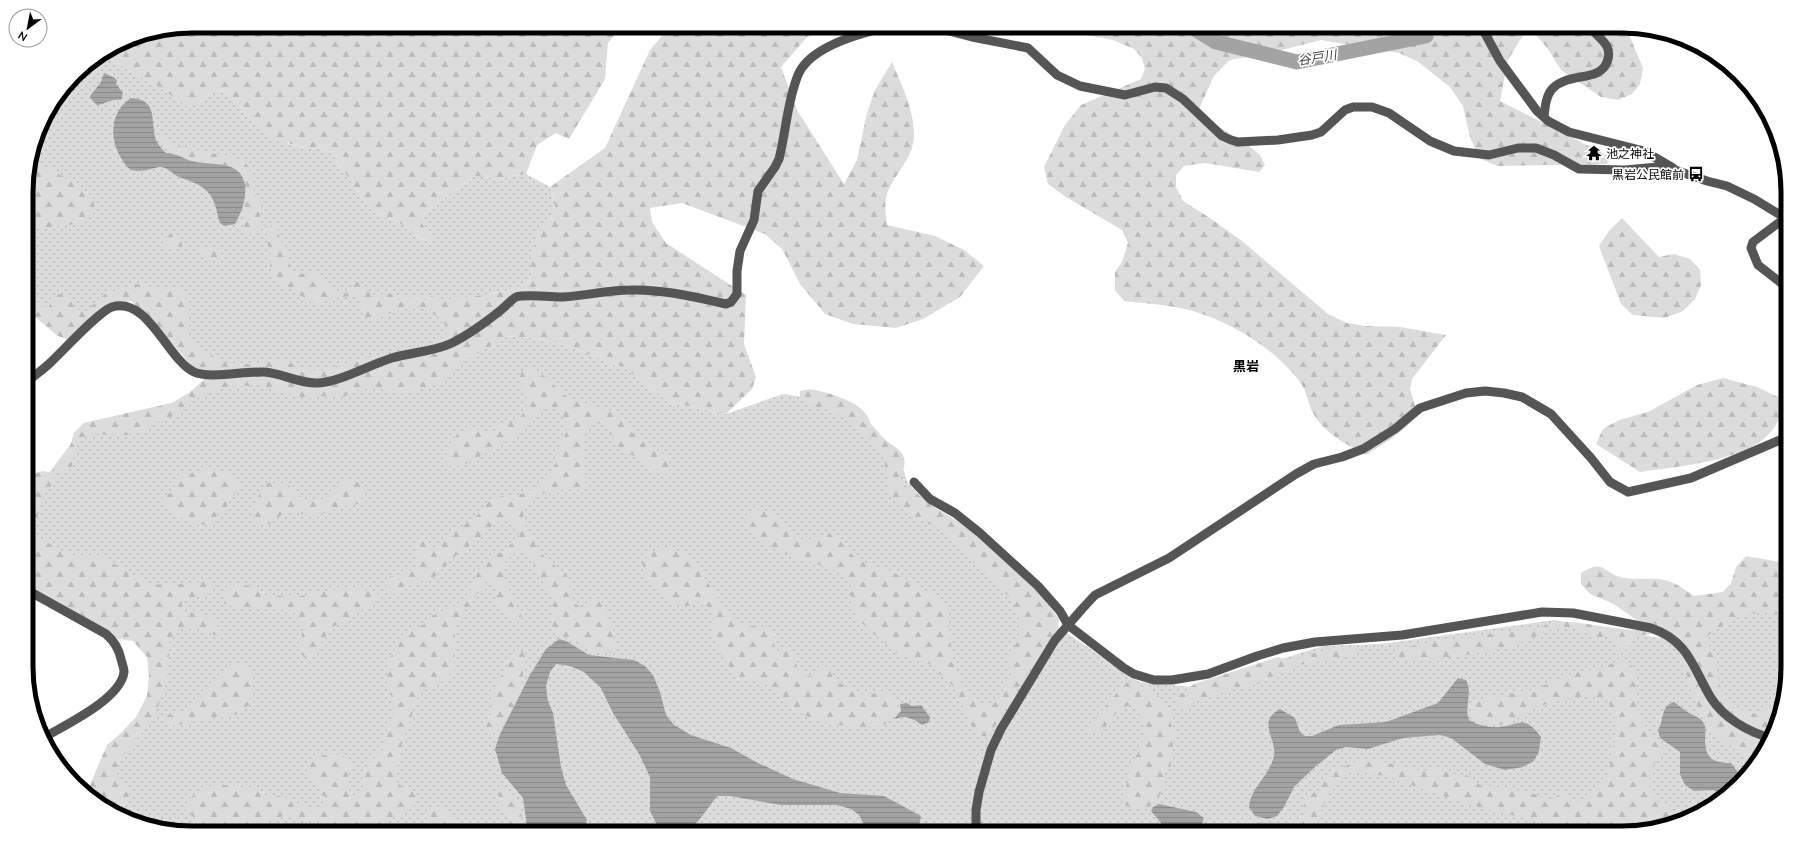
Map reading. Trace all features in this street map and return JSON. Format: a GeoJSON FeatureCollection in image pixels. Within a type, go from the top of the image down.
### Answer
{"type":"FeatureCollection","features":[{"type":"Feature","properties":{"kind":"street"},"geometry":{"type":"LineString","coordinates":[[33,377],[104,312],[114,307],[128,307],[142,314],[173,353],[195,373],[211,375],[236,372],[263,372],[318,383],[336,379],[367,366],[393,358],[439,348],[452,343],[474,329],[516,297],[568,297],[630,290],[663,292],[726,304],[731,302],[737,294],[737,271],[740,251],[754,220],[758,191],[779,159],[795,84],[802,67],[819,52],[832,45],[850,37],[865,33]]}},
{"type":"Feature","properties":{"kind":"street"},"geometry":{"type":"LineString","coordinates":[[954,33],[972,38],[1028,48],[1057,75],[1080,86],[1125,95],[1155,87],[1166,88],[1183,99],[1222,136],[1238,142],[1278,140],[1312,135],[1321,132],[1345,110],[1362,106],[1380,109],[1430,141],[1454,151],[1489,156],[1518,148],[1536,148],[1554,154],[1579,169],[1625,170],[1658,167],[1675,170],[1707,182],[1727,186],[1754,199],[1781,215]]}},
{"type":"Feature","properties":{"kind":"street"},"geometry":{"type":"LineString","coordinates":[[1485,33],[1500,61],[1537,111],[1544,117],[1569,132],[1644,151],[1675,170]]}},
{"type":"Feature","properties":{"kind":"street"},"geometry":{"type":"LineString","coordinates":[[1544,117],[1547,100],[1552,89],[1560,82],[1568,78],[1594,74],[1606,64],[1609,54],[1608,49],[1603,40],[1595,33]]}},
{"type":"Feature","properties":{"kind":"street"},"geometry":{"type":"LineString","coordinates":[[1781,220],[1754,242],[1751,248],[1758,264],[1781,283]]}},
{"type":"Feature","properties":{"kind":"street"},"geometry":{"type":"LineString","coordinates":[[977,826],[976,810],[979,792],[991,750],[1001,729],[1055,640],[1095,595],[1169,558],[1296,474],[1314,464],[1342,457],[1363,449],[1395,429],[1420,408],[1475,391],[1504,393],[1522,397],[1551,414],[1591,458],[1610,482],[1628,492],[1691,478],[1781,440]]}},
{"type":"Feature","properties":{"kind":"street"},"geometry":{"type":"LineString","coordinates":[[914,482],[930,499],[954,513],[980,533],[1038,586],[1060,611],[1068,625],[1098,650],[1134,674],[1154,680],[1172,680],[1208,674],[1283,648],[1315,642],[1402,635],[1521,614],[1542,612],[1573,613],[1651,628],[1663,632],[1687,652],[1712,698],[1724,713],[1742,726],[1766,736]]}},
{"type":"Feature","properties":{"kind":"street"},"geometry":{"type":"LineString","coordinates":[[33,593],[106,634],[114,640],[120,653],[124,672],[118,688],[102,701],[48,735]]}},
{"type":"Feature","properties":{"kind":"green space"},"geometry":{"type":"Polygon","coordinates":[[[181,33],[616,33],[608,43],[605,79],[569,139],[556,133],[537,145],[526,174],[497,179],[475,176],[425,212],[422,224],[432,235],[429,241],[419,238],[397,221],[376,214],[362,198],[332,154],[322,148],[307,149],[272,138],[257,126],[227,91],[214,90],[199,103],[192,106],[185,106],[162,89],[107,57],[121,49],[141,41],[181,33]]]}},
{"type":"Feature","properties":{"kind":"green space"},"geometry":{"type":"Polygon","coordinates":[[[664,33],[815,33],[807,37],[781,67],[797,110],[844,184],[857,160],[867,113],[875,90],[892,62],[909,104],[914,127],[914,138],[910,154],[887,194],[885,206],[887,225],[935,236],[964,250],[984,266],[960,297],[923,319],[896,328],[853,324],[825,314],[800,284],[782,249],[765,234],[682,203],[650,208],[652,222],[666,243],[746,295],[744,344],[756,377],[752,389],[726,414],[669,402],[625,368],[562,344],[531,338],[505,336],[465,361],[443,382],[401,394],[377,388],[354,390],[344,397],[335,395],[308,398],[283,393],[259,385],[225,387],[195,399],[165,421],[151,423],[143,431],[127,435],[95,434],[81,438],[69,472],[61,471],[57,466],[71,444],[74,433],[84,423],[172,403],[189,393],[204,380],[154,322],[131,301],[109,303],[68,339],[58,336],[33,315],[33,298],[42,306],[49,307],[57,294],[64,295],[70,300],[74,309],[86,311],[105,294],[136,284],[166,289],[179,288],[186,295],[188,317],[187,335],[215,358],[225,363],[251,364],[284,358],[298,368],[320,371],[391,352],[419,351],[442,339],[450,328],[426,308],[406,308],[376,319],[363,315],[361,302],[358,295],[328,299],[319,303],[311,302],[277,281],[272,274],[270,267],[270,253],[267,241],[268,231],[272,225],[276,224],[280,239],[288,250],[289,262],[292,271],[303,274],[313,273],[323,278],[329,287],[343,294],[351,290],[353,282],[359,281],[370,293],[374,295],[385,294],[415,298],[426,294],[437,298],[440,304],[456,298],[465,298],[511,290],[527,283],[532,275],[531,262],[538,233],[549,223],[555,206],[550,187],[605,148],[650,50],[664,33]]]}},
{"type":"Feature","properties":{"kind":"green space"},"geometry":{"type":"Polygon","coordinates":[[[1081,33],[1630,33],[1643,68],[1640,84],[1632,94],[1618,100],[1601,97],[1561,70],[1548,49],[1536,35],[1523,35],[1508,60],[1500,101],[1610,157],[1607,164],[1497,166],[1479,158],[1470,137],[1463,106],[1450,87],[1417,61],[1399,53],[1321,40],[1274,52],[1230,60],[1214,76],[1199,109],[1202,116],[1249,146],[1260,155],[1265,165],[1259,172],[1205,163],[1184,166],[1176,175],[1176,187],[1183,201],[1242,241],[1328,314],[1347,323],[1365,326],[1400,327],[1446,335],[1412,379],[1410,389],[1416,408],[1407,426],[1391,439],[1366,455],[1336,438],[1324,427],[1313,413],[1304,388],[1293,373],[1270,352],[1244,333],[1216,319],[1193,311],[1154,304],[1124,301],[1115,290],[1115,272],[1122,262],[1128,243],[1122,230],[1066,197],[1048,184],[1044,167],[1065,125],[1081,105],[1141,79],[1145,69],[1142,58],[1134,49],[1113,40],[1081,33]]]}},
{"type":"Feature","properties":{"kind":"green space"},"geometry":{"type":"Polygon","coordinates":[[[107,57],[162,89],[185,106],[199,103],[214,90],[227,91],[257,126],[289,144],[307,149],[322,148],[332,154],[362,198],[376,214],[397,221],[419,238],[429,241],[432,235],[422,224],[425,212],[475,176],[497,179],[526,174],[550,187],[555,206],[549,223],[538,233],[531,262],[532,275],[527,283],[511,290],[492,293],[505,336],[531,338],[562,344],[625,368],[669,402],[726,414],[783,394],[830,401],[871,424],[898,454],[908,483],[924,501],[971,531],[1040,594],[1058,627],[1139,682],[1193,687],[1323,646],[1381,644],[1554,620],[1666,639],[1706,637],[1708,627],[1762,607],[1781,610],[1781,678],[1776,708],[1765,738],[1760,747],[1742,772],[1727,787],[1693,810],[1663,821],[1633,826],[181,826],[151,821],[121,810],[95,793],[143,721],[155,651],[33,585],[33,491],[35,491],[71,444],[74,433],[84,423],[172,403],[189,393],[204,380],[154,322],[131,301],[109,303],[68,339],[58,336],[33,315],[34,171],[41,141],[54,112],[79,79],[107,57]]]}},
{"type":"Feature","properties":{"kind":"green space"},"geometry":{"type":"Polygon","coordinates":[[[163,136],[178,146],[236,158],[246,163],[253,174],[254,194],[259,201],[261,226],[256,233],[247,235],[242,231],[245,200],[229,166],[200,162],[181,157],[165,146],[160,138],[163,136]]]}},
{"type":"Feature","properties":{"kind":"green space"},"geometry":{"type":"Polygon","coordinates":[[[36,162],[72,182],[94,198],[94,213],[84,223],[45,228],[33,227],[33,181],[36,162]]]}},
{"type":"Feature","properties":{"kind":"green space"},"geometry":{"type":"Polygon","coordinates":[[[1622,218],[1659,257],[1674,254],[1690,259],[1700,270],[1701,285],[1695,299],[1683,311],[1664,318],[1633,315],[1621,304],[1599,246],[1609,231],[1622,218]]]}},
{"type":"Feature","properties":{"kind":"green space"},"geometry":{"type":"Polygon","coordinates":[[[172,233],[181,238],[182,247],[173,251],[164,247],[164,239],[172,233]]]}},
{"type":"Feature","properties":{"kind":"green space"},"geometry":{"type":"Polygon","coordinates":[[[203,248],[219,250],[221,257],[213,261],[203,259],[200,252],[203,248]]]}},
{"type":"Feature","properties":{"kind":"green space"},"geometry":{"type":"Polygon","coordinates":[[[529,368],[543,375],[568,398],[619,415],[627,423],[633,434],[667,457],[670,470],[664,476],[657,473],[642,459],[627,453],[616,446],[612,435],[604,425],[593,421],[586,432],[583,451],[586,483],[581,490],[556,490],[542,494],[529,503],[523,510],[524,523],[538,550],[550,562],[565,573],[570,581],[571,601],[582,608],[598,598],[604,606],[617,648],[613,653],[597,652],[583,647],[554,631],[552,629],[553,600],[526,552],[518,551],[507,560],[500,570],[522,617],[520,621],[512,622],[504,614],[498,605],[495,596],[495,584],[492,580],[486,582],[455,624],[454,670],[446,679],[434,687],[423,690],[414,707],[401,746],[396,781],[403,788],[415,792],[418,800],[410,810],[384,822],[385,826],[328,826],[321,822],[283,816],[259,824],[244,824],[238,826],[198,826],[196,820],[186,810],[189,799],[199,791],[216,784],[254,788],[265,795],[279,796],[293,800],[305,807],[319,811],[328,802],[309,775],[309,766],[315,758],[326,755],[340,754],[348,759],[352,764],[347,782],[347,793],[351,796],[360,796],[363,788],[362,774],[368,764],[383,749],[388,725],[395,712],[387,672],[390,658],[400,639],[423,625],[433,615],[441,613],[448,606],[457,606],[462,602],[482,567],[508,547],[520,531],[516,525],[507,518],[494,524],[475,542],[457,554],[436,576],[409,586],[396,595],[388,591],[386,585],[389,577],[410,571],[418,566],[416,551],[417,543],[423,541],[431,547],[437,547],[479,514],[490,500],[502,496],[514,497],[529,491],[544,481],[554,470],[559,446],[566,433],[566,421],[559,410],[549,407],[533,415],[524,427],[512,438],[466,464],[454,467],[447,465],[446,455],[450,444],[457,435],[467,428],[493,432],[500,423],[511,422],[520,418],[526,407],[526,392],[519,382],[521,372],[529,368]]]}},
{"type":"Feature","properties":{"kind":"green space"},"geometry":{"type":"Polygon","coordinates":[[[1723,378],[1757,387],[1778,397],[1781,402],[1781,411],[1776,425],[1768,435],[1757,444],[1726,457],[1689,465],[1640,472],[1596,444],[1603,429],[1619,420],[1648,412],[1697,385],[1723,378]]]}},
{"type":"Feature","properties":{"kind":"green space"},"geometry":{"type":"Polygon","coordinates":[[[810,389],[840,397],[861,409],[866,414],[875,431],[900,451],[903,456],[905,461],[899,478],[900,482],[932,506],[971,531],[1040,594],[1059,619],[1058,627],[1024,678],[989,736],[983,736],[976,733],[969,722],[956,689],[930,664],[896,653],[856,618],[851,604],[851,586],[842,574],[827,567],[796,558],[766,544],[751,531],[745,520],[751,511],[763,509],[787,524],[796,540],[808,540],[828,533],[842,543],[856,559],[875,567],[889,570],[937,597],[946,604],[953,660],[963,684],[971,695],[984,706],[995,703],[1011,677],[1009,658],[1019,638],[1021,618],[1013,602],[999,585],[968,558],[951,537],[929,524],[909,516],[899,506],[889,490],[883,453],[870,438],[835,412],[805,404],[800,397],[800,391],[810,389]]]}},
{"type":"Feature","properties":{"kind":"green space"},"geometry":{"type":"Polygon","coordinates":[[[207,467],[226,473],[243,485],[230,499],[226,509],[218,514],[212,524],[205,525],[190,522],[170,510],[158,500],[176,490],[173,482],[175,479],[183,474],[199,471],[207,467]]]}},
{"type":"Feature","properties":{"kind":"green space"},"geometry":{"type":"Polygon","coordinates":[[[43,471],[52,473],[55,481],[43,495],[36,523],[33,526],[33,476],[43,471]]]}},
{"type":"Feature","properties":{"kind":"green space"},"geometry":{"type":"Polygon","coordinates":[[[342,480],[358,482],[364,488],[361,502],[313,515],[286,511],[270,524],[259,524],[253,517],[257,499],[267,483],[286,484],[306,501],[318,499],[327,501],[342,480]]]}},
{"type":"Feature","properties":{"kind":"green space"},"geometry":{"type":"Polygon","coordinates":[[[33,539],[41,539],[74,557],[102,557],[151,584],[169,585],[208,581],[214,586],[210,594],[184,600],[180,608],[207,616],[212,619],[221,631],[217,636],[195,627],[183,627],[175,631],[170,641],[167,681],[154,719],[118,762],[117,780],[126,785],[131,795],[125,804],[106,801],[89,788],[107,745],[136,717],[147,696],[149,676],[147,657],[133,641],[119,639],[33,593],[33,539]]]}},
{"type":"Feature","properties":{"kind":"green space"},"geometry":{"type":"Polygon","coordinates":[[[669,546],[696,563],[719,599],[737,620],[748,625],[769,627],[774,634],[774,645],[779,652],[792,646],[797,668],[806,677],[816,674],[824,666],[830,669],[833,678],[852,690],[865,694],[886,693],[893,697],[896,705],[894,715],[891,720],[883,725],[864,727],[853,727],[819,721],[801,713],[781,694],[771,688],[762,683],[739,677],[735,674],[725,660],[715,641],[712,631],[714,619],[709,608],[700,601],[691,606],[674,604],[659,591],[646,576],[642,563],[651,552],[669,546]]]}},
{"type":"Feature","properties":{"kind":"green space"},"geometry":{"type":"Polygon","coordinates":[[[1746,556],[1781,562],[1781,615],[1759,613],[1737,618],[1723,625],[1706,638],[1708,649],[1714,656],[1719,684],[1725,695],[1734,705],[1746,712],[1759,715],[1768,707],[1777,704],[1765,738],[1749,762],[1714,732],[1699,713],[1679,651],[1654,634],[1635,636],[1629,648],[1623,652],[1618,651],[1612,638],[1608,636],[1604,635],[1601,639],[1591,638],[1585,632],[1577,628],[1568,627],[1553,629],[1513,646],[1488,651],[1436,659],[1419,660],[1396,657],[1395,653],[1405,647],[1542,627],[1553,622],[1644,630],[1644,625],[1612,603],[1590,594],[1581,584],[1581,573],[1588,569],[1598,567],[1614,575],[1625,578],[1659,579],[1672,582],[1694,596],[1723,592],[1731,583],[1736,567],[1746,556]]]}},
{"type":"Feature","properties":{"kind":"green space"},"geometry":{"type":"Polygon","coordinates":[[[237,584],[256,587],[266,595],[296,597],[343,588],[365,590],[379,594],[375,603],[331,628],[312,657],[303,657],[301,645],[303,626],[297,616],[289,610],[240,609],[223,603],[226,591],[237,584]]]}},
{"type":"Feature","properties":{"kind":"green space"},"geometry":{"type":"Polygon","coordinates":[[[1362,648],[1351,655],[1303,664],[1255,685],[1231,690],[1209,698],[1195,700],[1184,710],[1179,708],[1176,704],[1175,699],[1194,684],[1278,657],[1290,660],[1324,650],[1362,648]]]}},
{"type":"Feature","properties":{"kind":"green space"},"geometry":{"type":"Polygon","coordinates":[[[521,650],[527,655],[518,700],[507,722],[490,737],[484,727],[491,713],[492,697],[495,687],[514,653],[521,650]]]}},
{"type":"Feature","properties":{"kind":"green space"},"geometry":{"type":"Polygon","coordinates":[[[1620,660],[1629,662],[1637,674],[1637,702],[1640,718],[1654,740],[1662,746],[1663,754],[1651,767],[1650,792],[1657,802],[1667,804],[1672,807],[1673,818],[1633,826],[1564,826],[1484,809],[1419,788],[1392,777],[1353,771],[1343,777],[1330,792],[1324,804],[1317,826],[1241,826],[1242,822],[1248,819],[1269,824],[1297,820],[1303,816],[1307,797],[1310,794],[1320,790],[1326,777],[1332,771],[1355,762],[1378,759],[1403,768],[1423,771],[1438,768],[1452,774],[1467,775],[1480,785],[1530,792],[1548,800],[1556,797],[1562,790],[1568,793],[1569,801],[1578,802],[1596,790],[1608,775],[1615,737],[1614,714],[1607,699],[1597,697],[1578,697],[1561,700],[1527,711],[1515,720],[1495,725],[1476,719],[1471,714],[1471,706],[1474,700],[1533,690],[1574,673],[1601,668],[1620,660]]]}},
{"type":"Feature","properties":{"kind":"green space"},"geometry":{"type":"Polygon","coordinates":[[[230,664],[242,665],[251,673],[252,690],[249,705],[235,715],[172,726],[166,723],[165,716],[188,709],[194,705],[230,664]]]}},
{"type":"Feature","properties":{"kind":"green space"},"geometry":{"type":"Polygon","coordinates":[[[1132,682],[1154,692],[1163,703],[1170,706],[1172,713],[1170,722],[1176,736],[1173,744],[1171,765],[1166,771],[1161,793],[1155,802],[1148,807],[1129,807],[1125,804],[1124,798],[1130,766],[1140,749],[1145,729],[1139,712],[1130,705],[1121,709],[1103,730],[1089,733],[1085,730],[1122,687],[1126,683],[1132,682]]]}},
{"type":"Feature","properties":{"kind":"green space"},"geometry":{"type":"Polygon","coordinates":[[[504,787],[509,790],[517,800],[520,806],[522,819],[520,826],[512,826],[498,801],[499,792],[504,787]]]}},
{"type":"Feature","properties":{"kind":"green space"},"geometry":{"type":"Polygon","coordinates":[[[438,806],[453,816],[460,826],[430,826],[428,813],[438,806]]]}},
{"type":"Feature","properties":{"kind":"shaded area"},"geometry":{"type":"Polygon","coordinates":[[[104,73],[115,78],[117,81],[116,84],[123,93],[121,100],[113,100],[97,105],[90,96],[101,82],[104,73]]]}},
{"type":"Feature","properties":{"kind":"shaded area"},"geometry":{"type":"Polygon","coordinates":[[[131,98],[139,99],[149,106],[153,117],[155,137],[159,146],[166,153],[174,154],[195,162],[228,166],[236,170],[242,176],[245,183],[244,200],[239,217],[235,224],[224,226],[220,223],[211,196],[200,185],[179,177],[163,167],[137,171],[126,166],[117,150],[113,134],[115,118],[119,110],[131,98]]]}},
{"type":"Feature","properties":{"kind":"shaded area"},"geometry":{"type":"Polygon","coordinates":[[[559,639],[566,641],[589,655],[634,660],[645,666],[653,675],[660,692],[666,715],[674,725],[691,735],[731,748],[756,762],[793,779],[840,793],[884,796],[921,816],[919,826],[865,826],[859,815],[851,809],[837,805],[781,805],[730,796],[718,796],[698,822],[693,826],[657,825],[650,811],[650,777],[639,754],[613,713],[601,688],[584,672],[570,666],[556,664],[550,672],[546,686],[548,701],[553,713],[561,767],[566,785],[587,820],[585,826],[527,826],[523,798],[502,773],[495,749],[500,734],[530,675],[546,649],[559,639]]]}},
{"type":"Feature","properties":{"kind":"shaded area"},"geometry":{"type":"Polygon","coordinates":[[[1458,678],[1466,680],[1468,685],[1469,695],[1467,710],[1469,720],[1488,727],[1500,727],[1518,723],[1526,723],[1535,730],[1541,737],[1539,751],[1534,761],[1523,767],[1505,770],[1485,764],[1451,738],[1440,735],[1403,738],[1368,749],[1346,747],[1336,750],[1316,766],[1294,787],[1284,807],[1277,816],[1268,819],[1255,816],[1249,807],[1250,800],[1256,788],[1272,763],[1274,749],[1268,725],[1269,719],[1280,709],[1295,718],[1300,732],[1305,736],[1312,736],[1339,725],[1386,722],[1438,703],[1458,678]]]}},
{"type":"Feature","properties":{"kind":"shaded area"},"geometry":{"type":"Polygon","coordinates":[[[1674,702],[1704,723],[1705,745],[1708,755],[1719,762],[1731,763],[1740,775],[1719,793],[1713,790],[1694,791],[1685,785],[1680,774],[1680,752],[1660,738],[1658,730],[1665,710],[1674,702]]]}},
{"type":"Feature","properties":{"kind":"shaded area"},"geometry":{"type":"Polygon","coordinates":[[[907,703],[912,706],[921,705],[930,717],[929,722],[922,725],[906,717],[896,719],[895,718],[901,711],[900,704],[907,703]]]}},
{"type":"Feature","properties":{"kind":"shaded area"},"geometry":{"type":"Polygon","coordinates":[[[1159,804],[1196,812],[1204,818],[1201,826],[1162,826],[1151,811],[1153,807],[1159,804]]]}},
{"type":"Feature","properties":{"kind":"waterway","name":"谷戸川"},"geometry":{"type":"LineString","coordinates":[[1201,33],[1216,42],[1297,62],[1426,36]]}},
{"type":"Feature","properties":{"kind":"place","name":"池之神社"},"geometry":{"type":"Point","coordinates":[1594,153]}},
{"type":"Feature","properties":{"kind":"place","name":"黒岩公民館前"},"geometry":{"type":"Point","coordinates":[1696,174]}},
{"type":"Feature","properties":{"kind":"district","name":"黒岩"},"geometry":{"type":"Point","coordinates":[1246,366]}}]}
